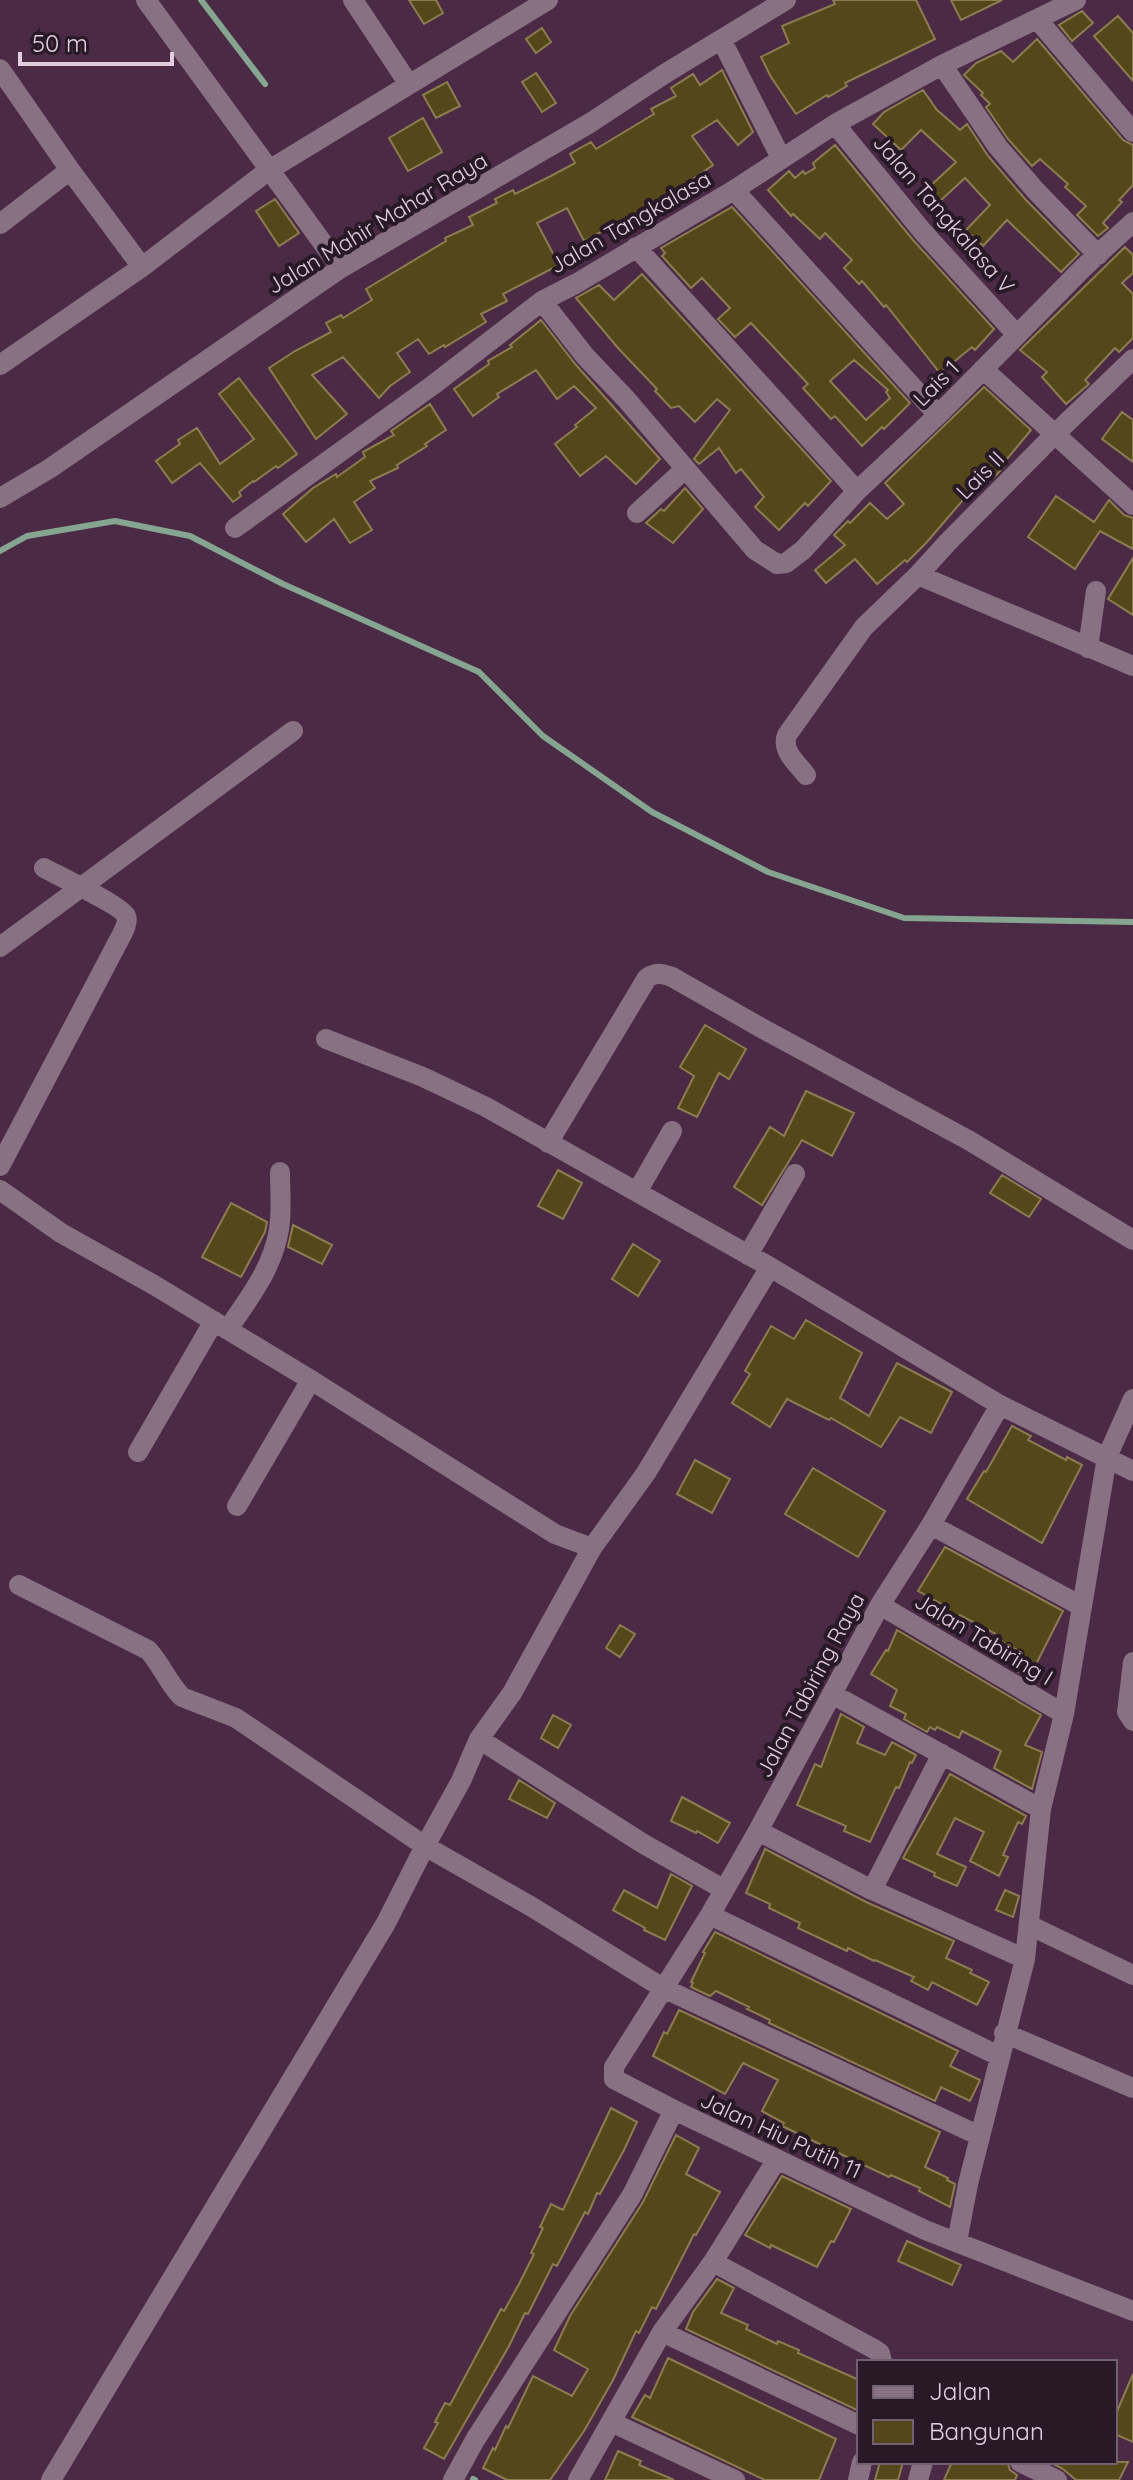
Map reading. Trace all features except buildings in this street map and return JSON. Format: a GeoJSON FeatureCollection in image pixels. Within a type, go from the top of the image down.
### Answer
{"type":"FeatureCollection","features":[{"type":"Feature","properties":{"kind":"street"},"geometry":{"type":"LineString","coordinates":[[146,0],[341,268]]}},
{"type":"Feature","properties":{"kind":"street"},"geometry":{"type":"LineString","coordinates":[[353,0],[408,83]]}},
{"type":"Feature","properties":{"kind":"street"},"geometry":{"type":"LineString","coordinates":[[0,365],[142,267],[269,170],[548,0]]}},
{"type":"Feature","properties":{"kind":"street","name":"Jalan Tangkalasa"},"geometry":{"type":"LineString","coordinates":[[235,528],[433,385],[542,301],[734,190],[835,124],[942,65],[1076,0]]}},
{"type":"Feature","properties":{"kind":"street","name":"Jalan Mahir Mahar Raya"},"geometry":{"type":"LineString","coordinates":[[0,498],[49,469],[341,268],[590,123],[779,2]]}},
{"type":"Feature","properties":{"kind":"street"},"geometry":{"type":"LineString","coordinates":[[1037,19],[1133,132]]}},
{"type":"Feature","properties":{"kind":"street"},"geometry":{"type":"LineString","coordinates":[[722,41],[781,158]]}},
{"type":"Feature","properties":{"kind":"street"},"geometry":{"type":"LineString","coordinates":[[942,65],[998,147],[1098,255]]}},
{"type":"Feature","properties":{"kind":"street"},"geometry":{"type":"LineString","coordinates":[[0,69],[142,267]]}},
{"type":"Feature","properties":{"kind":"street","name":"Jalan Tangkalasa V"},"geometry":{"type":"LineString","coordinates":[[835,124],[923,232],[1017,335]]}},
{"type":"Feature","properties":{"kind":"street"},"geometry":{"type":"LineString","coordinates":[[0,224],[70,170]]}},
{"type":"Feature","properties":{"kind":"street"},"geometry":{"type":"LineString","coordinates":[[734,190],[938,415]]}},
{"type":"Feature","properties":{"kind":"street","name":"Lais 1"},"geometry":{"type":"LineString","coordinates":[[685,469],[755,550],[767,560],[786,563],[803,550],[857,491],[1133,222]]}},
{"type":"Feature","properties":{"kind":"street"},"geometry":{"type":"LineString","coordinates":[[636,247],[857,491]]}},
{"type":"Feature","properties":{"kind":"street"},"geometry":{"type":"LineString","coordinates":[[542,301],[585,356],[685,469],[637,513]]}},
{"type":"Feature","properties":{"kind":"street","name":"Lais II"},"geometry":{"type":"LineString","coordinates":[[806,775],[785,748],[787,735],[864,627],[1133,359]]}},
{"type":"Feature","properties":{"kind":"street"},"geometry":{"type":"LineString","coordinates":[[983,369],[1133,505]]}},
{"type":"Feature","properties":{"kind":"street"},"geometry":{"type":"LineString","coordinates":[[918,575],[1133,666]]}},
{"type":"Feature","properties":{"kind":"street"},"geometry":{"type":"LineString","coordinates":[[1088,648],[1096,591]]}},
{"type":"Feature","properties":{"kind":"street"},"geometry":{"type":"LineString","coordinates":[[0,947],[293,731]]}},
{"type":"Feature","properties":{"kind":"street"},"geometry":{"type":"LineString","coordinates":[[0,1166],[119,940],[126,921],[124,913],[107,901],[44,868]]}},
{"type":"Feature","properties":{"kind":"street"},"geometry":{"type":"LineString","coordinates":[[548,1143],[647,978],[661,973],[970,1141],[1133,1240]]}},
{"type":"Feature","properties":{"kind":"street"},"geometry":{"type":"LineString","coordinates":[[326,1039],[423,1077],[486,1107],[770,1267],[1000,1405],[1133,1471]]}},
{"type":"Feature","properties":{"kind":"street"},"geometry":{"type":"LineString","coordinates":[[637,1192],[672,1131]]}},
{"type":"Feature","properties":{"kind":"street"},"geometry":{"type":"LineString","coordinates":[[138,1452],[221,1325],[264,1275],[279,1229],[280,1172]]}},
{"type":"Feature","properties":{"kind":"street"},"geometry":{"type":"LineString","coordinates":[[748,1255],[795,1174]]}},
{"type":"Feature","properties":{"kind":"street"},"geometry":{"type":"LineString","coordinates":[[3,1199],[221,1325],[555,1534],[592,1548]]}},
{"type":"Feature","properties":{"kind":"street"},"geometry":{"type":"LineString","coordinates":[[51,2480],[370,1950],[461,1781],[479,1739],[512,1693],[592,1548],[646,1473],[770,1267]]}},
{"type":"Feature","properties":{"kind":"street"},"geometry":{"type":"LineString","coordinates":[[237,1506],[311,1380]]}},
{"type":"Feature","properties":{"kind":"street"},"geometry":{"type":"LineString","coordinates":[[957,2242],[1004,2033],[1025,1959],[1041,1809],[1064,1714],[1107,1457],[1133,1399]]}},
{"type":"Feature","properties":{"kind":"street","name":"Jalan Tabiring Raya"},"geometry":{"type":"LineString","coordinates":[[674,2110],[622,2085],[614,2079],[614,2067],[710,1915],[880,1605],[931,1525],[1000,1405]]}},
{"type":"Feature","properties":{"kind":"street"},"geometry":{"type":"LineString","coordinates":[[931,1525],[1081,1606]]}},
{"type":"Feature","properties":{"kind":"street"},"geometry":{"type":"LineString","coordinates":[[19,1585],[148,1650],[161,1663],[182,1697],[236,1718],[425,1846],[532,1907],[663,1988],[980,2136]]}},
{"type":"Feature","properties":{"kind":"street","name":"Jalan Tabiring I"},"geometry":{"type":"LineString","coordinates":[[880,1605],[1064,1714]]}},
{"type":"Feature","properties":{"kind":"street"},"geometry":{"type":"LineString","coordinates":[[1133,1662],[1127,1712],[1133,1721]]}},
{"type":"Feature","properties":{"kind":"street"},"geometry":{"type":"LineString","coordinates":[[832,1694],[1041,1809]]}},
{"type":"Feature","properties":{"kind":"street"},"geometry":{"type":"LineString","coordinates":[[479,1739],[642,1843],[723,1889]]}},
{"type":"Feature","properties":{"kind":"street"},"geometry":{"type":"LineString","coordinates":[[872,1890],[942,1754]]}},
{"type":"Feature","properties":{"kind":"street"},"geometry":{"type":"LineString","coordinates":[[758,1831],[872,1890],[1025,1959]]}},
{"type":"Feature","properties":{"kind":"street"},"geometry":{"type":"LineString","coordinates":[[710,1915],[999,2056]]}},
{"type":"Feature","properties":{"kind":"street"},"geometry":{"type":"LineString","coordinates":[[1029,1925],[1133,1975]]}},
{"type":"Feature","properties":{"kind":"street"},"geometry":{"type":"LineString","coordinates":[[1004,2033],[1133,2088]]}},
{"type":"Feature","properties":{"kind":"street","name":"Jalan Hiu Putih 11"},"geometry":{"type":"LineString","coordinates":[[453,2480],[475,2440],[632,2195],[674,2110],[925,2230],[1133,2311]]}},
{"type":"Feature","properties":{"kind":"street"},"geometry":{"type":"LineString","coordinates":[[578,2480],[662,2332],[713,2262],[777,2159]]}},
{"type":"Feature","properties":{"kind":"street"},"geometry":{"type":"LineString","coordinates":[[713,2262],[874,2349],[880,2353],[882,2360]]}},
{"type":"Feature","properties":{"kind":"street"},"geometry":{"type":"LineString","coordinates":[[662,2332],[857,2424]]}},
{"type":"Feature","properties":{"kind":"street"},"geometry":{"type":"LineString","coordinates":[[611,2422],[735,2480]]}},
{"type":"Feature","properties":{"kind":"street"},"geometry":{"type":"LineString","coordinates":[[1024,2464],[1057,2480]]}},
{"type":"Feature","properties":{"kind":"waterway"},"geometry":{"type":"LineString","coordinates":[[201,0],[265,84]]}},
{"type":"Feature","properties":{"kind":"waterway"},"geometry":{"type":"LineString","coordinates":[[0,551],[27,536],[115,521],[190,536],[283,584],[479,672],[543,736],[652,812],[768,872],[904,918],[1133,922]]}}]}
